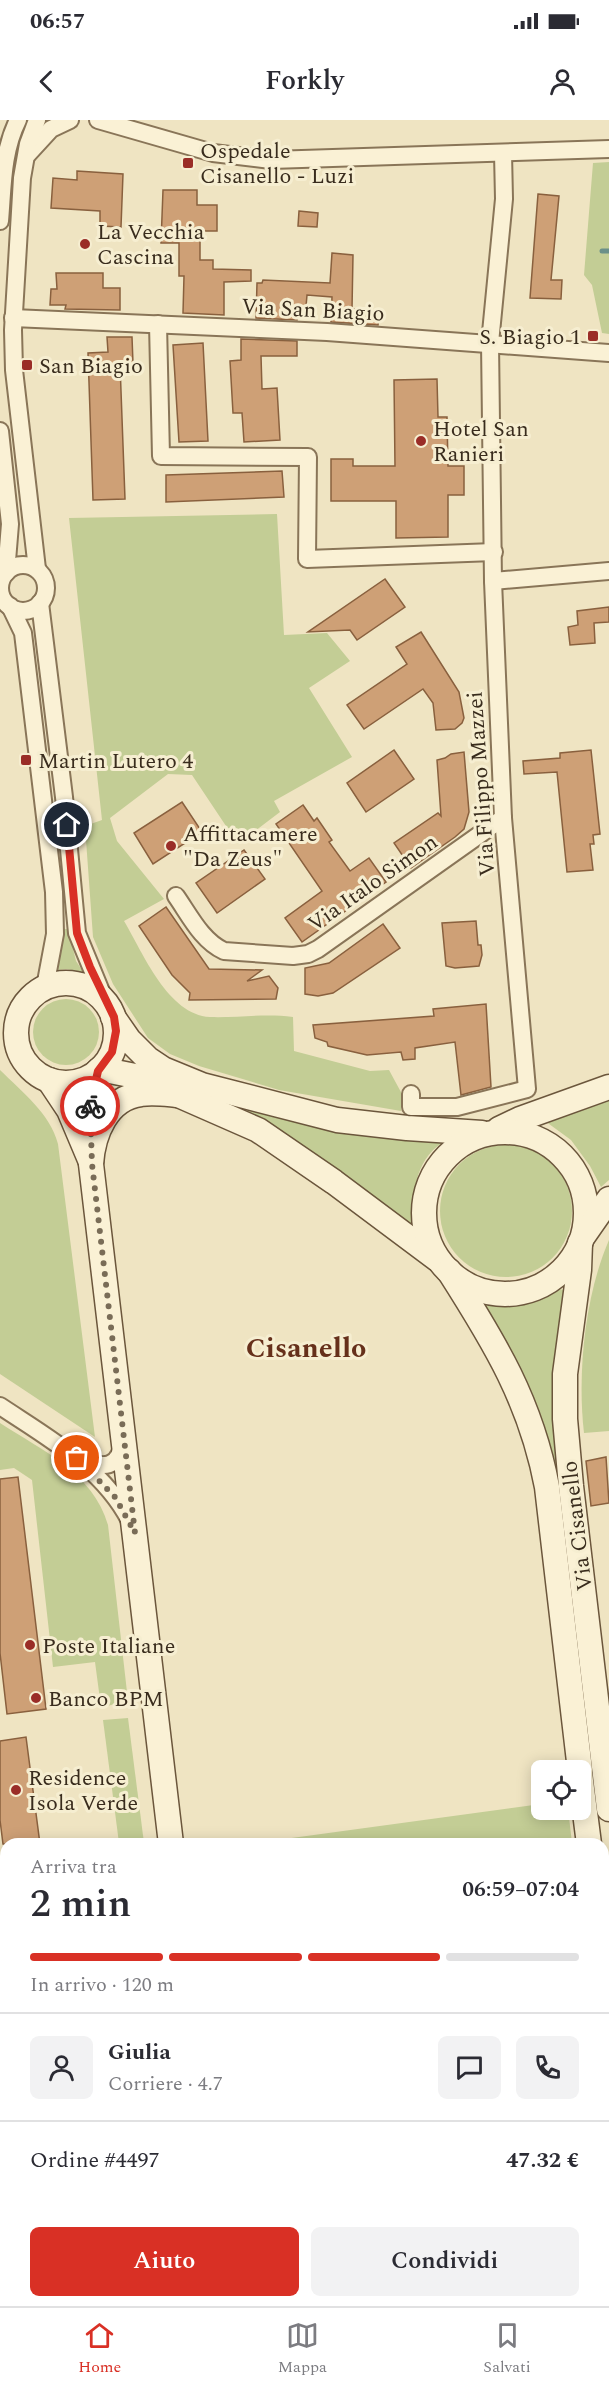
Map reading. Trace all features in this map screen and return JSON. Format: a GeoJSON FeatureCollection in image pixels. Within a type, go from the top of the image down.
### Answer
{"type":"FeatureCollection","features":[{"type":"Feature","properties":{"kind":"main road"},"geometry":{"type":"LineString","coordinates":[[0,1009],[59,983],[81,984],[94,991],[129,1040],[148,1059],[163,1069],[208,1087],[337,1120],[407,1128],[515,1132],[535,1137],[554,1148],[576,1174],[584,1195],[586,1217],[581,1241]]}},
{"type":"Feature","properties":{"kind":"main road"},"geometry":{"type":"LineString","coordinates":[[36,993],[21,1011],[16,1029],[17,1042],[24,1060],[35,1072],[49,1080],[72,1083],[83,1080],[99,1070],[109,1058],[115,1045],[116,1031],[109,1009]]}},
{"type":"Feature","properties":{"kind":"main road"},"geometry":{"type":"LineString","coordinates":[[0,1049],[24,1060]]}},
{"type":"Feature","properties":{"kind":"main road"},"geometry":{"type":"LineString","coordinates":[[99,1070],[135,1076],[231,1116],[269,1137],[334,1182],[477,1289],[501,1294],[518,1293],[541,1286],[555,1277],[572,1259],[609,1199]]}},
{"type":"Feature","properties":{"kind":"main road"},"geometry":{"type":"LineString","coordinates":[[99,1070],[90,1106],[92,1156],[170,1838]]}},
{"type":"Feature","properties":{"kind":"main road"},"geometry":{"type":"LineString","coordinates":[[49,1080],[69,1110],[92,1156]]}},
{"type":"Feature","properties":{"kind":"main road"},"geometry":{"type":"LineString","coordinates":[[445,1267],[427,1238],[423,1220],[424,1201],[429,1184],[443,1159],[457,1146],[473,1137],[609,1087]]}},
{"type":"Feature","properties":{"kind":"main road"},"geometry":{"type":"LineString","coordinates":[[92,1156],[102,1123],[110,1111],[124,1099],[147,1093],[178,1095]]}},
{"type":"Feature","properties":{"kind":"main road","name":"Via Cisanello"},"geometry":{"type":"LineString","coordinates":[[581,1241],[566,1366],[566,1419],[571,1486],[609,1809]]}},
{"type":"Feature","properties":{"kind":"main road","name":"Via Cisanello"},"geometry":{"type":"LineString","coordinates":[[445,1267],[508,1369],[542,1461],[579,1760]]}},
{"type":"Feature","properties":{"kind":"main road","name":"Via Cisanello"},"geometry":{"type":"LineString","coordinates":[[586,1820],[588,1838]]}},
{"type":"Feature","properties":{"kind":"street"},"geometry":{"type":"LineString","coordinates":[[0,222],[6,153],[18,120]]}},
{"type":"Feature","properties":{"kind":"street"},"geometry":{"type":"LineString","coordinates":[[37,120],[31,131],[20,196],[13,318],[14,370],[37,569]]}},
{"type":"Feature","properties":{"kind":"street"},"geometry":{"type":"LineString","coordinates":[[26,158],[42,136],[70,120]]}},
{"type":"Feature","properties":{"kind":"street"},"geometry":{"type":"LineString","coordinates":[[98,120],[136,126],[213,153],[271,160],[609,149]]}},
{"type":"Feature","properties":{"kind":"street","name":"Via Filippo Mazzei"},"geometry":{"type":"LineString","coordinates":[[411,1094],[411,1107],[457,1107],[527,1089],[504,818],[493,581],[490,343],[504,199],[503,153]]}},
{"type":"Feature","properties":{"kind":"street","name":"Via San Biagio"},"geometry":{"type":"LineString","coordinates":[[13,318],[327,332],[609,353]]}},
{"type":"Feature","properties":{"kind":"street"},"geometry":{"type":"LineString","coordinates":[[158,324],[161,456],[308,457],[307,559],[494,552]]}},
{"type":"Feature","properties":{"kind":"street"},"geometry":{"type":"LineString","coordinates":[[0,431],[10,531],[1,591],[23,633],[54,892],[55,934],[36,993]]}},
{"type":"Feature","properties":{"kind":"street"},"geometry":{"type":"LineString","coordinates":[[3,578],[18,566],[31,566],[37,569],[45,580],[46,586],[40,603],[63,786],[76,926],[83,950],[109,1009]]}},
{"type":"Feature","properties":{"kind":"street"},"geometry":{"type":"LineString","coordinates":[[493,581],[609,571]]}},
{"type":"Feature","properties":{"kind":"street"},"geometry":{"type":"LineString","coordinates":[[5,602],[15,609],[28,610],[40,603]]}},
{"type":"Feature","properties":{"kind":"street","name":"Via Italo Simon"},"geometry":{"type":"LineString","coordinates":[[176,896],[202,935],[215,947],[224,951],[282,956],[308,954],[504,818]]}},
{"type":"Feature","properties":{"kind":"street"},"geometry":{"type":"LineString","coordinates":[[0,1406],[77,1458],[115,1497],[135,1533]]}},
{"type":"Feature","properties":{"kind":"street"},"geometry":{"type":"LineString","coordinates":[[77,1458],[97,1466],[111,1464],[122,1450],[123,1427]]}},
{"type":"Feature","properties":{"kind":"green space"},"geometry":{"type":"Polygon","coordinates":[[[609,162],[609,334],[602,333],[592,285],[584,275],[593,163],[609,162]]]}},
{"type":"Feature","properties":{"kind":"green space"},"geometry":{"type":"Polygon","coordinates":[[[277,514],[284,635],[327,633],[350,661],[309,688],[352,757],[274,801],[280,812],[238,844],[192,775],[168,774],[110,818],[117,841],[164,899],[124,921],[158,980],[182,1006],[195,1014],[210,1017],[272,1015],[293,1017],[294,1051],[370,1071],[389,1070],[402,1094],[401,1111],[279,1090],[199,1066],[170,1054],[148,1038],[113,984],[93,937],[85,826],[102,820],[69,518],[277,514]]]}},
{"type":"Feature","properties":{"kind":"green space"},"geometry":{"type":"Polygon","coordinates":[[[64,929],[68,929],[76,961],[84,973],[67,969],[58,970],[64,929]]]}},
{"type":"Feature","properties":{"kind":"green space"},"geometry":{"type":"Polygon","coordinates":[[[59,999],[73,999],[85,1004],[94,1013],[99,1032],[97,1045],[90,1056],[73,1065],[59,1065],[47,1060],[38,1051],[33,1039],[33,1025],[38,1013],[47,1004],[59,999]]]}},
{"type":"Feature","properties":{"kind":"green space"},"geometry":{"type":"Polygon","coordinates":[[[0,1070],[42,1113],[49,1122],[58,1144],[95,1437],[0,1374],[0,1070]]]}},
{"type":"Feature","properties":{"kind":"green space"},"geometry":{"type":"Polygon","coordinates":[[[609,1096],[609,1180],[601,1187],[590,1166],[571,1140],[545,1121],[609,1096]]]}},
{"type":"Feature","properties":{"kind":"green space"},"geometry":{"type":"Polygon","coordinates":[[[220,1100],[443,1142],[433,1150],[420,1170],[414,1192],[412,1227],[220,1100]]]}},
{"type":"Feature","properties":{"kind":"green space"},"geometry":{"type":"Polygon","coordinates":[[[506,1145],[531,1150],[553,1164],[567,1186],[572,1211],[567,1236],[553,1258],[531,1272],[506,1277],[481,1272],[459,1258],[445,1236],[440,1211],[445,1186],[459,1164],[481,1150],[506,1145]]]}},
{"type":"Feature","properties":{"kind":"green space"},"geometry":{"type":"Polygon","coordinates":[[[609,1240],[609,1431],[584,1433],[582,1385],[585,1335],[594,1285],[609,1240]]]}},
{"type":"Feature","properties":{"kind":"green space"},"geometry":{"type":"Polygon","coordinates":[[[559,1289],[564,1290],[561,1477],[554,1478],[482,1303],[527,1302],[547,1296],[559,1289]]]}},
{"type":"Feature","properties":{"kind":"green space"},"geometry":{"type":"Polygon","coordinates":[[[0,1423],[49,1454],[79,1477],[101,1507],[108,1525],[127,1692],[117,1703],[101,1707],[95,1662],[53,1667],[32,1480],[14,1468],[0,1470],[0,1423]]]}},
{"type":"Feature","properties":{"kind":"green space"},"geometry":{"type":"Polygon","coordinates":[[[128,1718],[143,1838],[118,1838],[103,1720],[128,1718]]]}},
{"type":"Feature","properties":{"kind":"green space"},"geometry":{"type":"Polygon","coordinates":[[[531,1805],[531,1820],[569,1820],[571,1838],[292,1838],[531,1805]]]}},
{"type":"Feature","properties":{"kind":"building"},"geometry":{"type":"Polygon","coordinates":[[[77,171],[123,174],[121,227],[100,226],[100,211],[51,208],[53,178],[77,180],[77,171]]]}},
{"type":"Feature","properties":{"kind":"building"},"geometry":{"type":"Polygon","coordinates":[[[163,190],[197,190],[197,205],[217,205],[217,231],[200,231],[200,260],[213,260],[213,269],[251,270],[251,281],[224,282],[224,315],[183,313],[184,276],[179,276],[179,243],[161,243],[163,190]]]}},
{"type":"Feature","properties":{"kind":"building"},"geometry":{"type":"Polygon","coordinates":[[[538,194],[559,196],[551,280],[562,280],[561,299],[530,298],[538,194]]]}},
{"type":"Feature","properties":{"kind":"building"},"geometry":{"type":"Polygon","coordinates":[[[299,211],[318,213],[317,227],[298,226],[299,211]]]}},
{"type":"Feature","properties":{"kind":"building"},"geometry":{"type":"Polygon","coordinates":[[[332,253],[353,255],[352,309],[380,311],[378,325],[331,322],[332,297],[307,295],[305,318],[297,318],[297,320],[256,318],[257,283],[262,283],[263,280],[330,283],[332,253]]]}},
{"type":"Feature","properties":{"kind":"building"},"geometry":{"type":"Polygon","coordinates":[[[56,273],[103,273],[103,288],[120,288],[120,310],[65,309],[66,305],[50,305],[51,289],[57,289],[56,273]]]}},
{"type":"Feature","properties":{"kind":"building"},"geometry":{"type":"Polygon","coordinates":[[[107,337],[132,337],[133,363],[120,364],[125,499],[93,500],[88,353],[108,352],[107,337]]]}},
{"type":"Feature","properties":{"kind":"building"},"geometry":{"type":"Polygon","coordinates":[[[241,339],[297,341],[297,356],[261,356],[262,389],[277,388],[280,440],[244,442],[242,413],[233,413],[230,361],[241,360],[241,339]]]}},
{"type":"Feature","properties":{"kind":"building"},"geometry":{"type":"Polygon","coordinates":[[[203,343],[208,441],[179,442],[173,345],[203,343]]]}},
{"type":"Feature","properties":{"kind":"building","name":"Hotel San Ranieri"},"geometry":{"type":"Polygon","coordinates":[[[437,379],[438,417],[447,417],[448,466],[464,466],[464,495],[448,495],[448,537],[396,538],[396,501],[331,501],[331,459],[353,459],[353,466],[395,466],[394,380],[437,379]]]}},
{"type":"Feature","properties":{"kind":"building"},"geometry":{"type":"Polygon","coordinates":[[[282,471],[284,497],[166,502],[166,475],[282,471]]]}},
{"type":"Feature","properties":{"kind":"building"},"geometry":{"type":"Polygon","coordinates":[[[385,579],[405,607],[357,640],[350,630],[308,632],[385,579]]]}},
{"type":"Feature","properties":{"kind":"building"},"geometry":{"type":"Polygon","coordinates":[[[609,607],[609,622],[594,623],[595,643],[570,645],[568,627],[578,625],[577,611],[609,607]]]}},
{"type":"Feature","properties":{"kind":"building"},"geometry":{"type":"Polygon","coordinates":[[[421,632],[459,692],[464,718],[462,723],[455,729],[436,730],[433,703],[423,689],[364,729],[347,705],[407,664],[396,647],[421,632]]]}},
{"type":"Feature","properties":{"kind":"building"},"geometry":{"type":"Polygon","coordinates":[[[394,750],[414,779],[366,812],[347,783],[394,750]]]}},
{"type":"Feature","properties":{"kind":"building"},"geometry":{"type":"Polygon","coordinates":[[[591,750],[600,834],[593,835],[594,844],[590,844],[593,870],[567,872],[557,772],[524,774],[523,761],[560,758],[560,753],[591,750]]]}},
{"type":"Feature","properties":{"kind":"building"},"geometry":{"type":"Polygon","coordinates":[[[464,752],[469,812],[464,829],[411,868],[394,843],[438,813],[441,816],[437,760],[464,752]]]}},
{"type":"Feature","properties":{"kind":"building"},"geometry":{"type":"Polygon","coordinates":[[[182,802],[202,832],[153,864],[134,833],[182,802]]]}},
{"type":"Feature","properties":{"kind":"building"},"geometry":{"type":"Polygon","coordinates":[[[303,805],[314,821],[317,818],[332,840],[329,842],[350,871],[369,858],[386,882],[302,942],[285,918],[322,891],[276,824],[303,805]]]}},
{"type":"Feature","properties":{"kind":"building"},"geometry":{"type":"Polygon","coordinates":[[[244,850],[265,879],[217,913],[196,883],[244,850]]]}},
{"type":"Feature","properties":{"kind":"building"},"geometry":{"type":"Polygon","coordinates":[[[166,907],[209,969],[262,970],[247,981],[269,976],[278,988],[276,999],[189,1000],[190,993],[172,975],[139,926],[166,907]]]}},
{"type":"Feature","properties":{"kind":"building"},"geometry":{"type":"Polygon","coordinates":[[[476,921],[478,945],[481,945],[482,955],[479,966],[455,968],[446,966],[442,923],[476,921]]]}},
{"type":"Feature","properties":{"kind":"building"},"geometry":{"type":"Polygon","coordinates":[[[383,924],[400,948],[333,993],[318,996],[305,994],[305,968],[329,963],[383,924]]]}},
{"type":"Feature","properties":{"kind":"building"},"geometry":{"type":"Polygon","coordinates":[[[486,1004],[491,1087],[461,1095],[455,1042],[415,1048],[415,1059],[403,1060],[401,1052],[367,1055],[328,1046],[327,1042],[315,1038],[313,1025],[434,1016],[433,1009],[486,1004]]]}},
{"type":"Feature","properties":{"kind":"building"},"geometry":{"type":"Polygon","coordinates":[[[606,1457],[609,1503],[591,1506],[586,1461],[606,1457]]]}},
{"type":"Feature","properties":{"kind":"building"},"geometry":{"type":"Polygon","coordinates":[[[18,1477],[46,1709],[7,1714],[0,1653],[0,1479],[18,1477]]]}},
{"type":"Feature","properties":{"kind":"building","name":"Residence Isola Verde"},"geometry":{"type":"Polygon","coordinates":[[[26,1737],[39,1838],[2,1838],[0,1820],[0,1741],[26,1737]]]}},
{"type":"Feature","properties":{"kind":"waterway"},"geometry":{"type":"LineString","coordinates":[[602,251],[609,251]]}},
{"type":"Feature","properties":{"kind":"way so far"},"geometry":{"type":"LineString","coordinates":[[77,1458],[115,1497],[135,1533],[92,1164],[90,1106]]}},
{"type":"Feature","properties":{"kind":"place","name":"Ospedale Cisanello - Luzi"},"geometry":{"type":"Point","coordinates":[188,163]}},
{"type":"Feature","properties":{"kind":"place","name":"La Vecchia Cascina"},"geometry":{"type":"Point","coordinates":[85,244]}},
{"type":"Feature","properties":{"kind":"place","name":"S. Biagio 1"},"geometry":{"type":"Point","coordinates":[593,336]}},
{"type":"Feature","properties":{"kind":"place","name":"San Biagio"},"geometry":{"type":"Point","coordinates":[27,365]}},
{"type":"Feature","properties":{"kind":"place","name":"Hotel San Ranieri"},"geometry":{"type":"Point","coordinates":[421,441]}},
{"type":"Feature","properties":{"kind":"place","name":"Martin Lutero 4"},"geometry":{"type":"Point","coordinates":[26,760]}},
{"type":"Feature","properties":{"kind":"place","name":"Affittacamere \"Da Zeus\""},"geometry":{"type":"Point","coordinates":[171,846]}},
{"type":"Feature","properties":{"kind":"place","name":"Poste Italiane"},"geometry":{"type":"Point","coordinates":[30,1645]}},
{"type":"Feature","properties":{"kind":"place","name":"Banco BPM"},"geometry":{"type":"Point","coordinates":[36,1698]}},
{"type":"Feature","properties":{"kind":"place","name":"Residence Isola Verde"},"geometry":{"type":"Point","coordinates":[16,1790]}},
{"type":"Feature","properties":{"kind":"district","name":"Cisanello"},"geometry":{"type":"Point","coordinates":[306,1347]}},
{"type":"Feature","properties":{"kind":"route"},"geometry":{"type":"LineString","coordinates":[[67,825],[79,942],[114,1017],[116,1031],[112,1052],[98,1071],[90,1106]]}}]}
